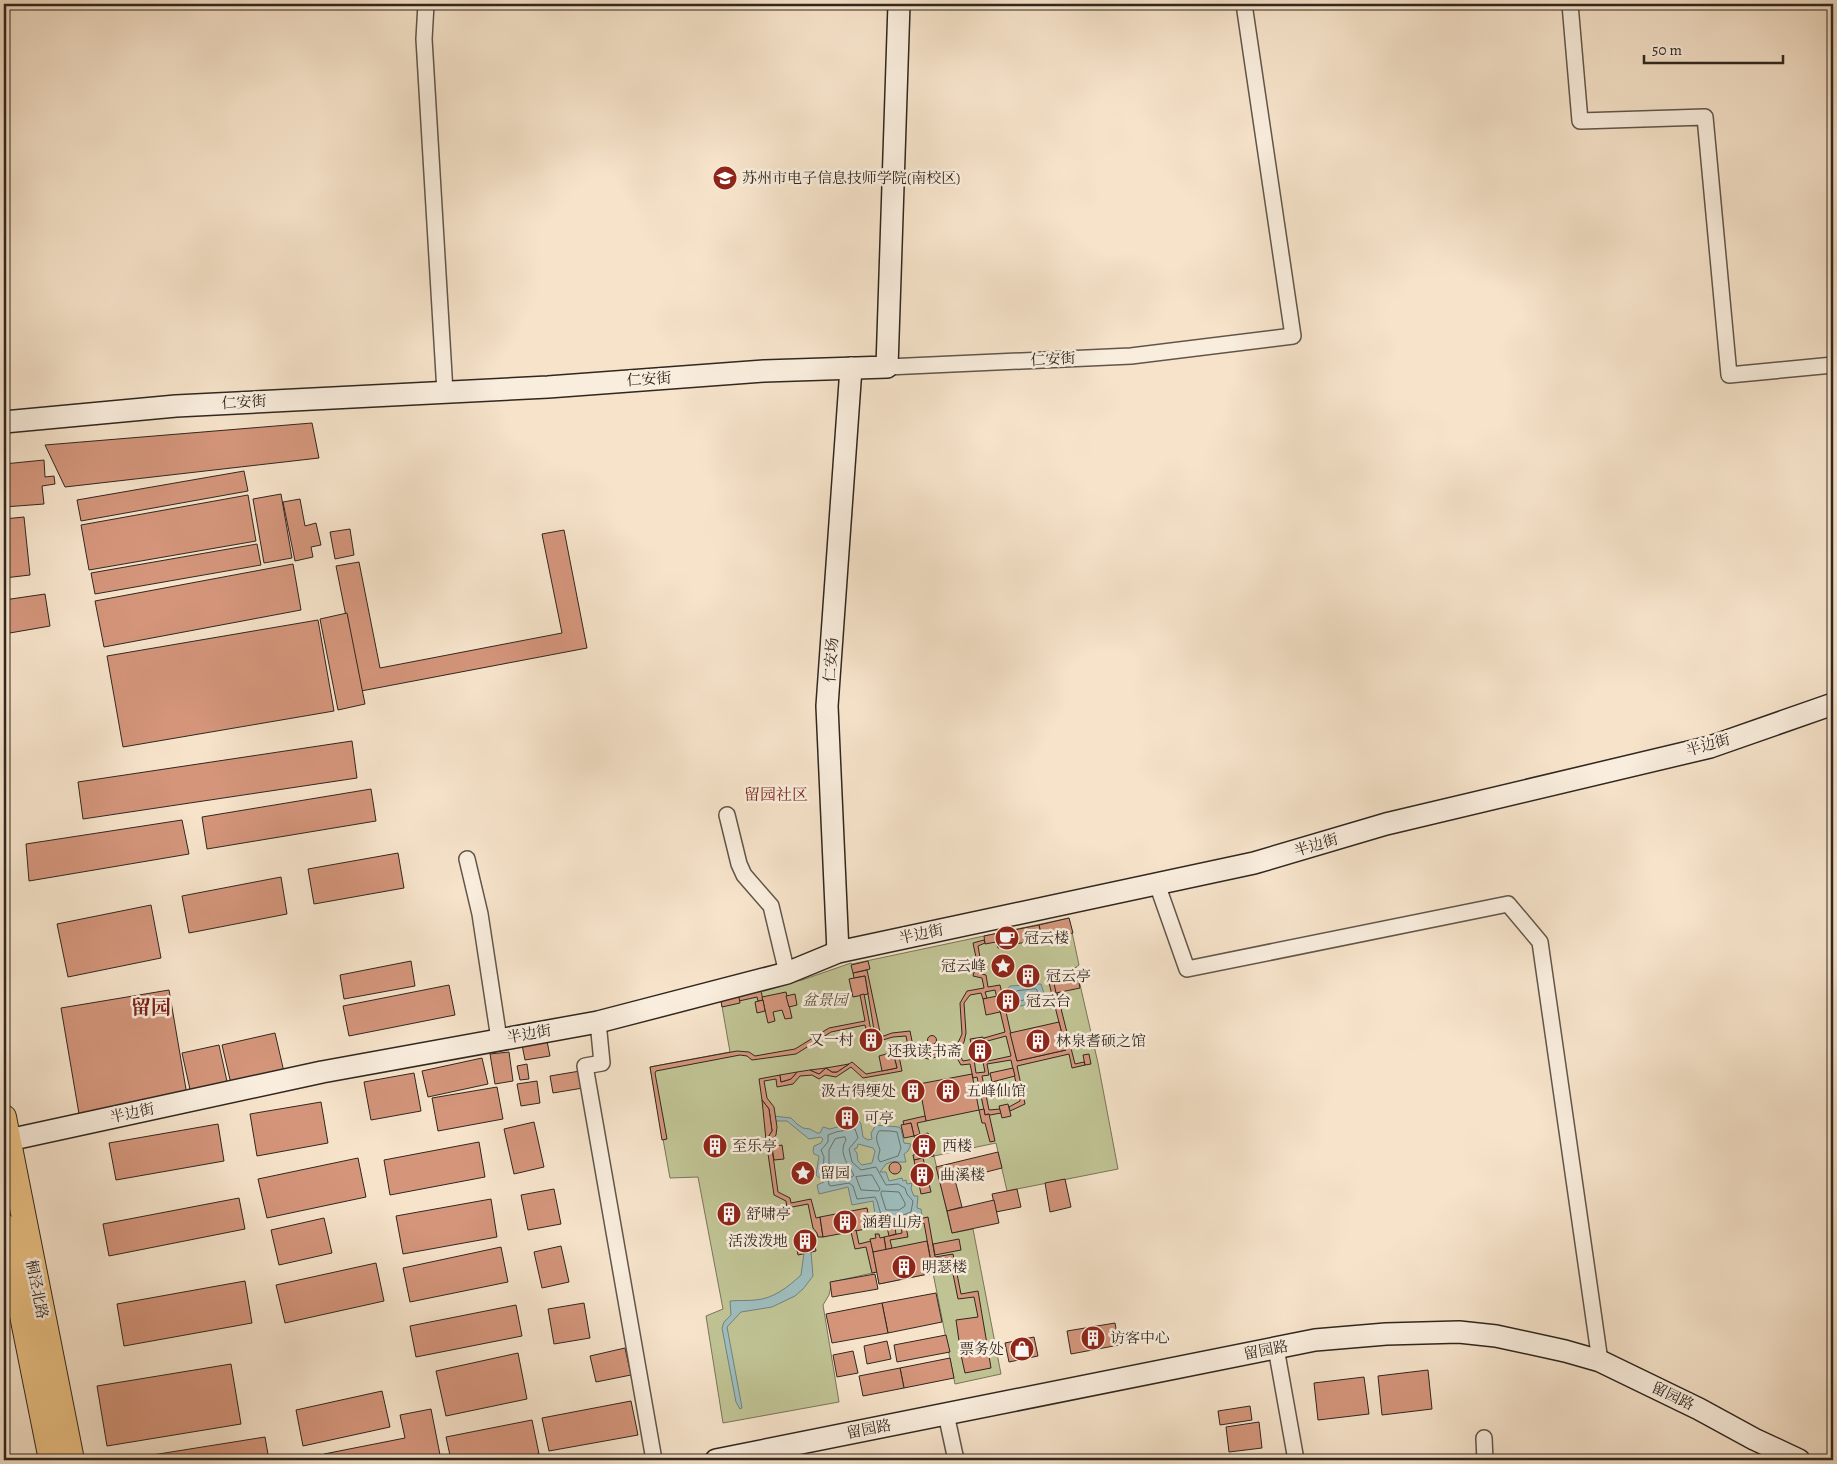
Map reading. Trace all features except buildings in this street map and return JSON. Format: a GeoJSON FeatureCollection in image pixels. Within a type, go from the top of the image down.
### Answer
{"type":"FeatureCollection","features":[{"type":"Feature","properties":{"kind":"main road","name":"桐泾北路"},"geometry":{"type":"LineString","coordinates":[[4,1117],[6,1141],[72,1460]]}},
{"type":"Feature","properties":{"kind":"main road","name":"桐泾北路"},"geometry":{"type":"LineString","coordinates":[[4,1226],[51,1460]]}},
{"type":"Feature","properties":{"kind":"street"},"geometry":{"type":"LineString","coordinates":[[426,4],[424,39],[445,392]]}},
{"type":"Feature","properties":{"kind":"street"},"geometry":{"type":"LineString","coordinates":[[887,367],[899,4]]}},
{"type":"Feature","properties":{"kind":"street","name":"仁安街"},"geometry":{"type":"LineString","coordinates":[[4,422],[176,406],[548,387],[764,371],[1131,356],[1293,336],[1244,4]]}},
{"type":"Feature","properties":{"kind":"street"},"geometry":{"type":"LineString","coordinates":[[1570,4],[1580,121],[1705,116],[1729,375],[1833,365]]}},
{"type":"Feature","properties":{"kind":"street","name":"仁安场"},"geometry":{"type":"LineString","coordinates":[[838,952],[827,706],[852,368]]}},
{"type":"Feature","properties":{"kind":"street","name":"半边街"},"geometry":{"type":"LineString","coordinates":[[6,1141],[322,1072],[598,1022],[787,973],[838,952],[1254,863],[1386,824],[1710,746],[1833,704]]}},
{"type":"Feature","properties":{"kind":"street"},"geometry":{"type":"LineString","coordinates":[[727,815],[738,864],[744,875],[771,906],[787,973]]}},
{"type":"Feature","properties":{"kind":"street"},"geometry":{"type":"LineString","coordinates":[[467,859],[480,914],[499,1039]]}},
{"type":"Feature","properties":{"kind":"street"},"geometry":{"type":"LineString","coordinates":[[1157,884],[1187,968],[1508,904],[1540,942],[1600,1361]]}},
{"type":"Feature","properties":{"kind":"street"},"geometry":{"type":"LineString","coordinates":[[598,1022],[602,1063],[585,1066],[654,1460]]}},
{"type":"Feature","properties":{"kind":"street","name":"留园路"},"geometry":{"type":"LineString","coordinates":[[716,1460],[1315,1340],[1386,1334],[1459,1332],[1496,1336],[1600,1361],[1799,1460]]}},
{"type":"Feature","properties":{"kind":"street"},"geometry":{"type":"LineString","coordinates":[[1276,1348],[1296,1460]]}},
{"type":"Feature","properties":{"kind":"street"},"geometry":{"type":"LineString","coordinates":[[946,1414],[956,1460]]}},
{"type":"Feature","properties":{"kind":"street"},"geometry":{"type":"LineString","coordinates":[[1484,1438],[1485,1460]]}},
{"type":"Feature","properties":{"kind":"green space","name":"留园"},"geometry":{"type":"Polygon","coordinates":[[[1069,918],[1079,965],[1076,967],[1098,1063],[1118,1169],[1007,1191],[996,1143],[934,1156],[952,1233],[973,1229],[1001,1374],[955,1384],[933,1273],[879,1284],[877,1272],[832,1282],[829,1295],[823,1305],[839,1402],[723,1423],[706,1316],[723,1309],[698,1177],[670,1178],[650,1067],[730,1052],[720,995],[802,980],[851,963],[1069,918]]]}},
{"type":"Feature","properties":{"kind":"water"},"geometry":{"type":"Polygon","coordinates":[[[1041,984],[1046,1000],[1016,1007],[1011,996],[1007,996],[1006,991],[1010,986],[1041,984]]]}},
{"type":"Feature","properties":{"kind":"water"},"geometry":{"type":"Polygon","coordinates":[[[773,1116],[791,1118],[803,1128],[820,1133],[823,1127],[830,1129],[859,1121],[863,1137],[868,1140],[872,1139],[871,1133],[876,1125],[899,1127],[904,1143],[911,1144],[908,1151],[904,1154],[906,1162],[891,1162],[886,1164],[880,1172],[886,1172],[889,1181],[902,1178],[903,1181],[906,1180],[907,1184],[912,1183],[911,1189],[914,1196],[918,1196],[917,1208],[921,1209],[922,1215],[908,1217],[902,1222],[886,1223],[886,1225],[877,1227],[873,1201],[852,1205],[848,1187],[819,1194],[817,1185],[824,1182],[816,1175],[819,1156],[814,1154],[813,1151],[814,1146],[821,1143],[823,1139],[821,1137],[809,1139],[787,1121],[776,1121],[773,1116]],[[858,1144],[857,1148],[854,1149],[857,1153],[858,1161],[862,1165],[872,1163],[875,1151],[873,1148],[858,1144]]]}},
{"type":"Feature","properties":{"kind":"water"},"geometry":{"type":"Polygon","coordinates":[[[811,1252],[813,1276],[803,1289],[795,1296],[772,1307],[741,1312],[727,1327],[742,1408],[740,1409],[736,1402],[722,1328],[724,1322],[731,1315],[730,1301],[762,1299],[780,1292],[801,1275],[804,1253],[811,1252]]]}},
{"type":"Feature","properties":{"kind":"place","name":"苏州市电子信息技师学院(南校区)"},"geometry":{"type":"Point","coordinates":[725,178]}},
{"type":"Feature","properties":{"kind":"place","name":"冠云楼"},"geometry":{"type":"Point","coordinates":[1007,938]}},
{"type":"Feature","properties":{"kind":"place","name":"冠云峰"},"geometry":{"type":"Point","coordinates":[1003,966]}},
{"type":"Feature","properties":{"kind":"place","name":"冠云亭"},"geometry":{"type":"Point","coordinates":[1028,976]}},
{"type":"Feature","properties":{"kind":"place","name":"冠云台"},"geometry":{"type":"Point","coordinates":[1008,1001]}},
{"type":"Feature","properties":{"kind":"place","name":"又一村"},"geometry":{"type":"Point","coordinates":[871,1040]}},
{"type":"Feature","properties":{"kind":"place","name":"林泉耆硕之馆"},"geometry":{"type":"Point","coordinates":[1038,1041]}},
{"type":"Feature","properties":{"kind":"place","name":"还我读书斋"},"geometry":{"type":"Point","coordinates":[980,1051]}},
{"type":"Feature","properties":{"kind":"place","name":"汲古得绠处"},"geometry":{"type":"Point","coordinates":[913,1091]}},
{"type":"Feature","properties":{"kind":"place","name":"五峰仙馆"},"geometry":{"type":"Point","coordinates":[948,1091]}},
{"type":"Feature","properties":{"kind":"place","name":"可亭"},"geometry":{"type":"Point","coordinates":[847,1118]}},
{"type":"Feature","properties":{"kind":"place","name":"至乐亭"},"geometry":{"type":"Point","coordinates":[715,1146]}},
{"type":"Feature","properties":{"kind":"place","name":"西楼"},"geometry":{"type":"Point","coordinates":[924,1146]}},
{"type":"Feature","properties":{"kind":"place","name":"留园"},"geometry":{"type":"Point","coordinates":[803,1173]}},
{"type":"Feature","properties":{"kind":"place","name":"曲溪楼"},"geometry":{"type":"Point","coordinates":[922,1175]}},
{"type":"Feature","properties":{"kind":"place","name":"舒啸亭"},"geometry":{"type":"Point","coordinates":[729,1214]}},
{"type":"Feature","properties":{"kind":"place","name":"涵碧山房"},"geometry":{"type":"Point","coordinates":[845,1222]}},
{"type":"Feature","properties":{"kind":"place","name":"活泼泼地"},"geometry":{"type":"Point","coordinates":[805,1241]}},
{"type":"Feature","properties":{"kind":"place","name":"明瑟楼"},"geometry":{"type":"Point","coordinates":[904,1267]}},
{"type":"Feature","properties":{"kind":"place","name":"访客中心"},"geometry":{"type":"Point","coordinates":[1093,1338]}},
{"type":"Feature","properties":{"kind":"place","name":"票务处"},"geometry":{"type":"Point","coordinates":[1022,1349]}},
{"type":"Feature","properties":{"kind":"district","name":"留园社区"},"geometry":{"type":"Point","coordinates":[776,794]}},
{"type":"Feature","properties":{"kind":"district","name":"留园"},"geometry":{"type":"Point","coordinates":[151,1007]}},
{"type":"Feature","properties":{"kind":"park label","name":"盆景园"},"geometry":{"type":"Point","coordinates":[825,1000]}}]}
